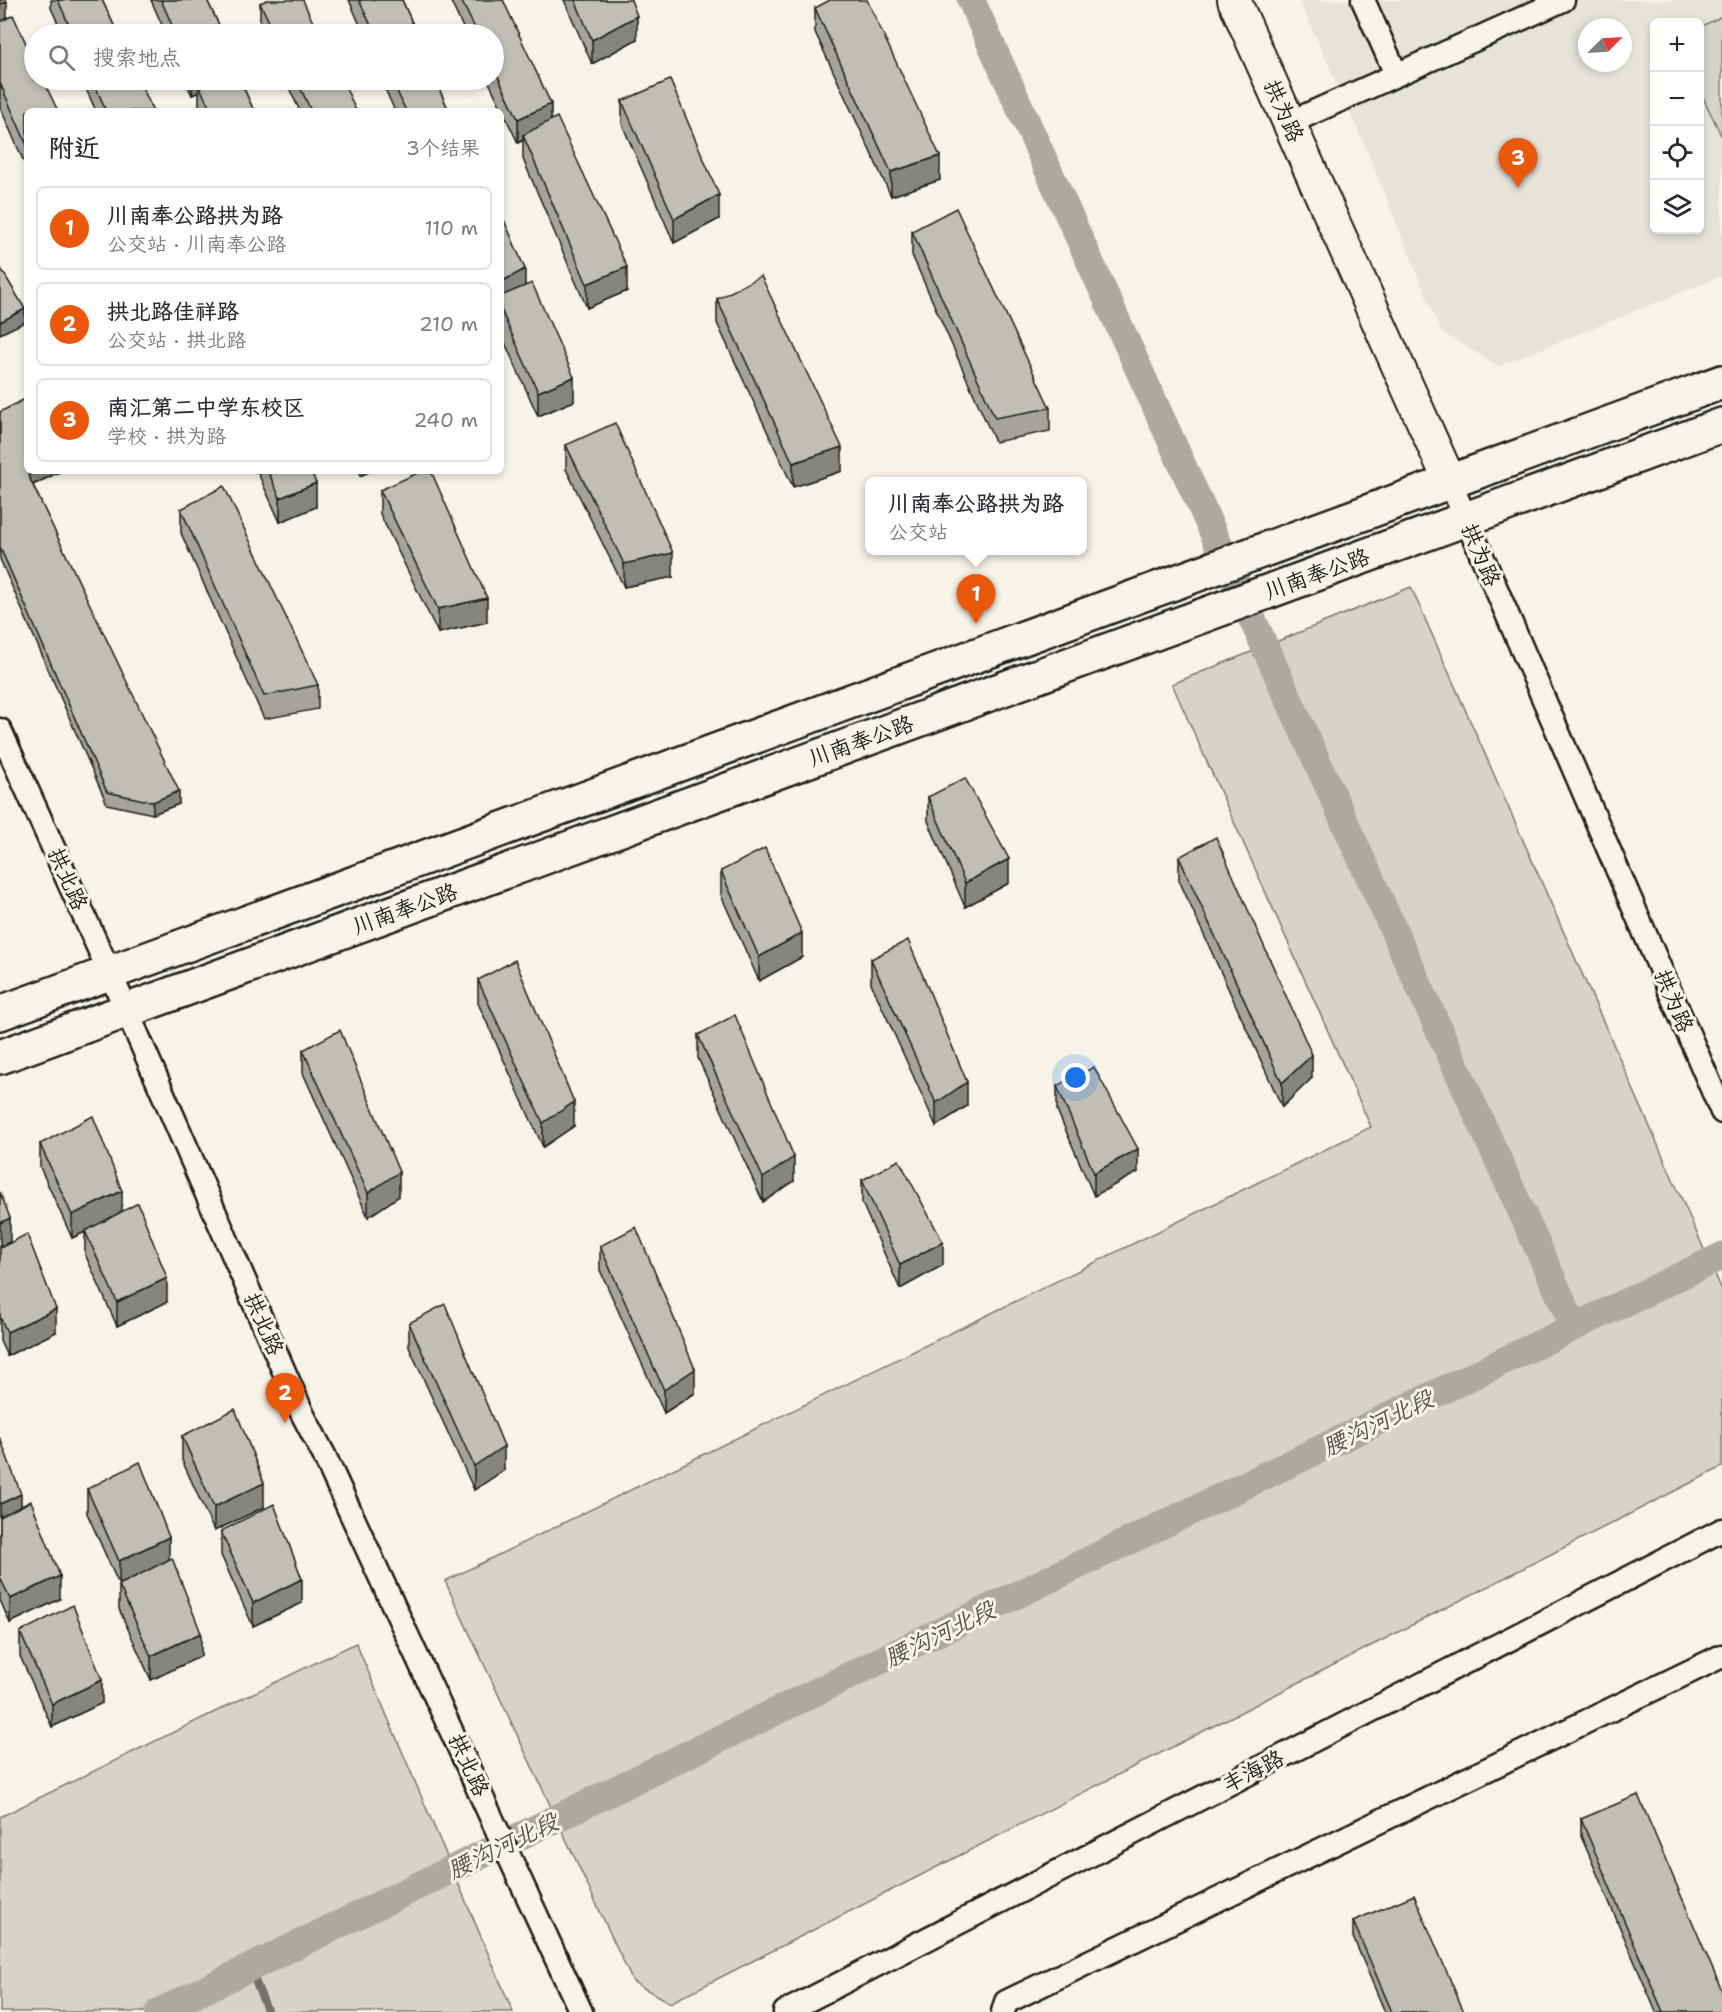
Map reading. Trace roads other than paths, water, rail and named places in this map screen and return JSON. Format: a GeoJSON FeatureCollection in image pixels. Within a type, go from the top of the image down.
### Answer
{"type":"FeatureCollection","features":[{"type":"Feature","properties":{"kind":"main road","name":"拱为路"},"geometry":{"type":"LineString","coordinates":[[1234,0],[1450,482]]}},
{"type":"Feature","properties":{"kind":"main road","name":"川南奉公路"},"geometry":{"type":"LineString","coordinates":[[0,1013],[1722,382]]}},
{"type":"Feature","properties":{"kind":"main road","name":"川南奉公路"},"geometry":{"type":"LineString","coordinates":[[0,1057],[1722,425]]}},
{"type":"Feature","properties":{"kind":"street"},"geometry":{"type":"LineString","coordinates":[[1363,0],[1396,74]]}},
{"type":"Feature","properties":{"kind":"street"},"geometry":{"type":"LineString","coordinates":[[1289,123],[1563,0]]}},
{"type":"Feature","properties":{"kind":"street","name":"拱为路"},"geometry":{"type":"LineString","coordinates":[[1450,482],[1722,1112]]}},
{"type":"Feature","properties":{"kind":"street","name":"拱北路"},"geometry":{"type":"LineString","coordinates":[[0,730],[127,1011],[303,1415],[482,1792],[581,2012]]}},
{"type":"Feature","properties":{"kind":"street","name":"丰海路"},"geometry":{"type":"LineString","coordinates":[[785,2012],[1722,1530]]}},
{"type":"Feature","properties":{"kind":"street"},"geometry":{"type":"LineString","coordinates":[[1003,2012],[1006,2002],[1722,1656]]}},
{"type":"Feature","properties":{"kind":"waterway"},"geometry":{"type":"LineString","coordinates":[[971,0],[1574,1327]]}},
{"type":"Feature","properties":{"kind":"waterway","name":"腰沟河北段"},"geometry":{"type":"LineString","coordinates":[[159,2012],[902,1650],[1722,1256]]}},
{"type":"Feature","properties":{"kind":"waterway"},"geometry":{"type":"LineString","coordinates":[[249,1966],[268,2012]]}},
{"type":"Feature","properties":{"kind":"place","name":"南汇第二中学东校区"},"geometry":{"type":"Point","coordinates":[1518,188]}},
{"type":"Feature","properties":{"kind":"place","name":"川南奉公路拱为路"},"geometry":{"type":"Point","coordinates":[976,624]}},
{"type":"Feature","properties":{"kind":"place","name":"拱北路佳祥路"},"geometry":{"type":"Point","coordinates":[285,1423]}}]}
